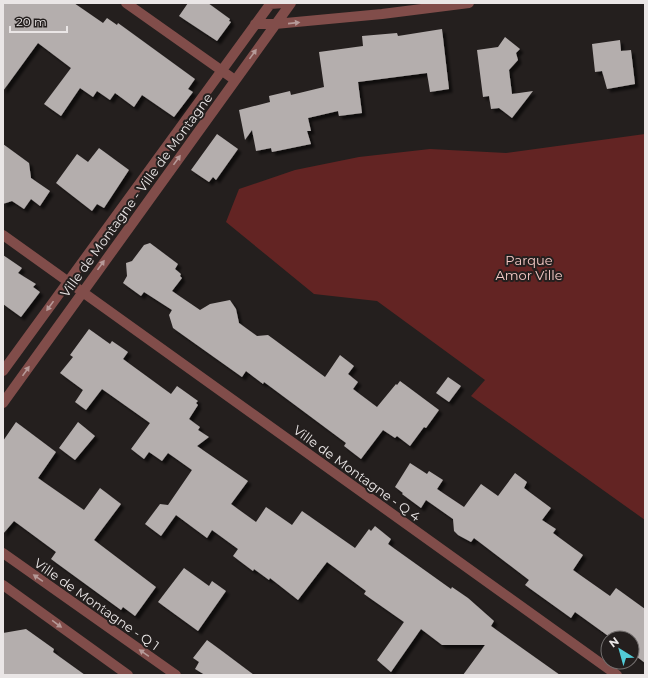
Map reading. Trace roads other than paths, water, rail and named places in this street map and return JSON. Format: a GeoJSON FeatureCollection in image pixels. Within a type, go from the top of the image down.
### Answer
{"type":"FeatureCollection","features":[{"type":"Feature","properties":{"kind":"street"},"geometry":{"type":"LineString","coordinates":[[126,3],[235,80]]}},
{"type":"Feature","properties":{"kind":"street"},"geometry":{"type":"LineString","coordinates":[[270,4],[284,3]]}},
{"type":"Feature","properties":{"kind":"street","name":"Ville de Montagne - Ville de Montagne"},"geometry":{"type":"LineString","coordinates":[[3,403],[291,3]]}},
{"type":"Feature","properties":{"kind":"street"},"geometry":{"type":"LineString","coordinates":[[255,24],[275,24],[382,14],[469,3]]}},
{"type":"Feature","properties":{"kind":"street","name":"Ville de Montagne - Ville de Montagne"},"geometry":{"type":"LineString","coordinates":[[3,371],[270,4]]}},
{"type":"Feature","properties":{"kind":"street","name":"Ville de Montagne - Q 4"},"geometry":{"type":"LineString","coordinates":[[3,235],[617,675]]}},
{"type":"Feature","properties":{"kind":"street","name":"Ville de Montagne - Q 1"},"geometry":{"type":"LineString","coordinates":[[3,553],[176,675]]}},
{"type":"Feature","properties":{"kind":"street"},"geometry":{"type":"LineString","coordinates":[[3,585],[128,675]]}},
{"type":"Feature","properties":{"kind":"park label","name":"Parque Amor Ville"},"geometry":{"type":"Point","coordinates":[529,268]}}]}
